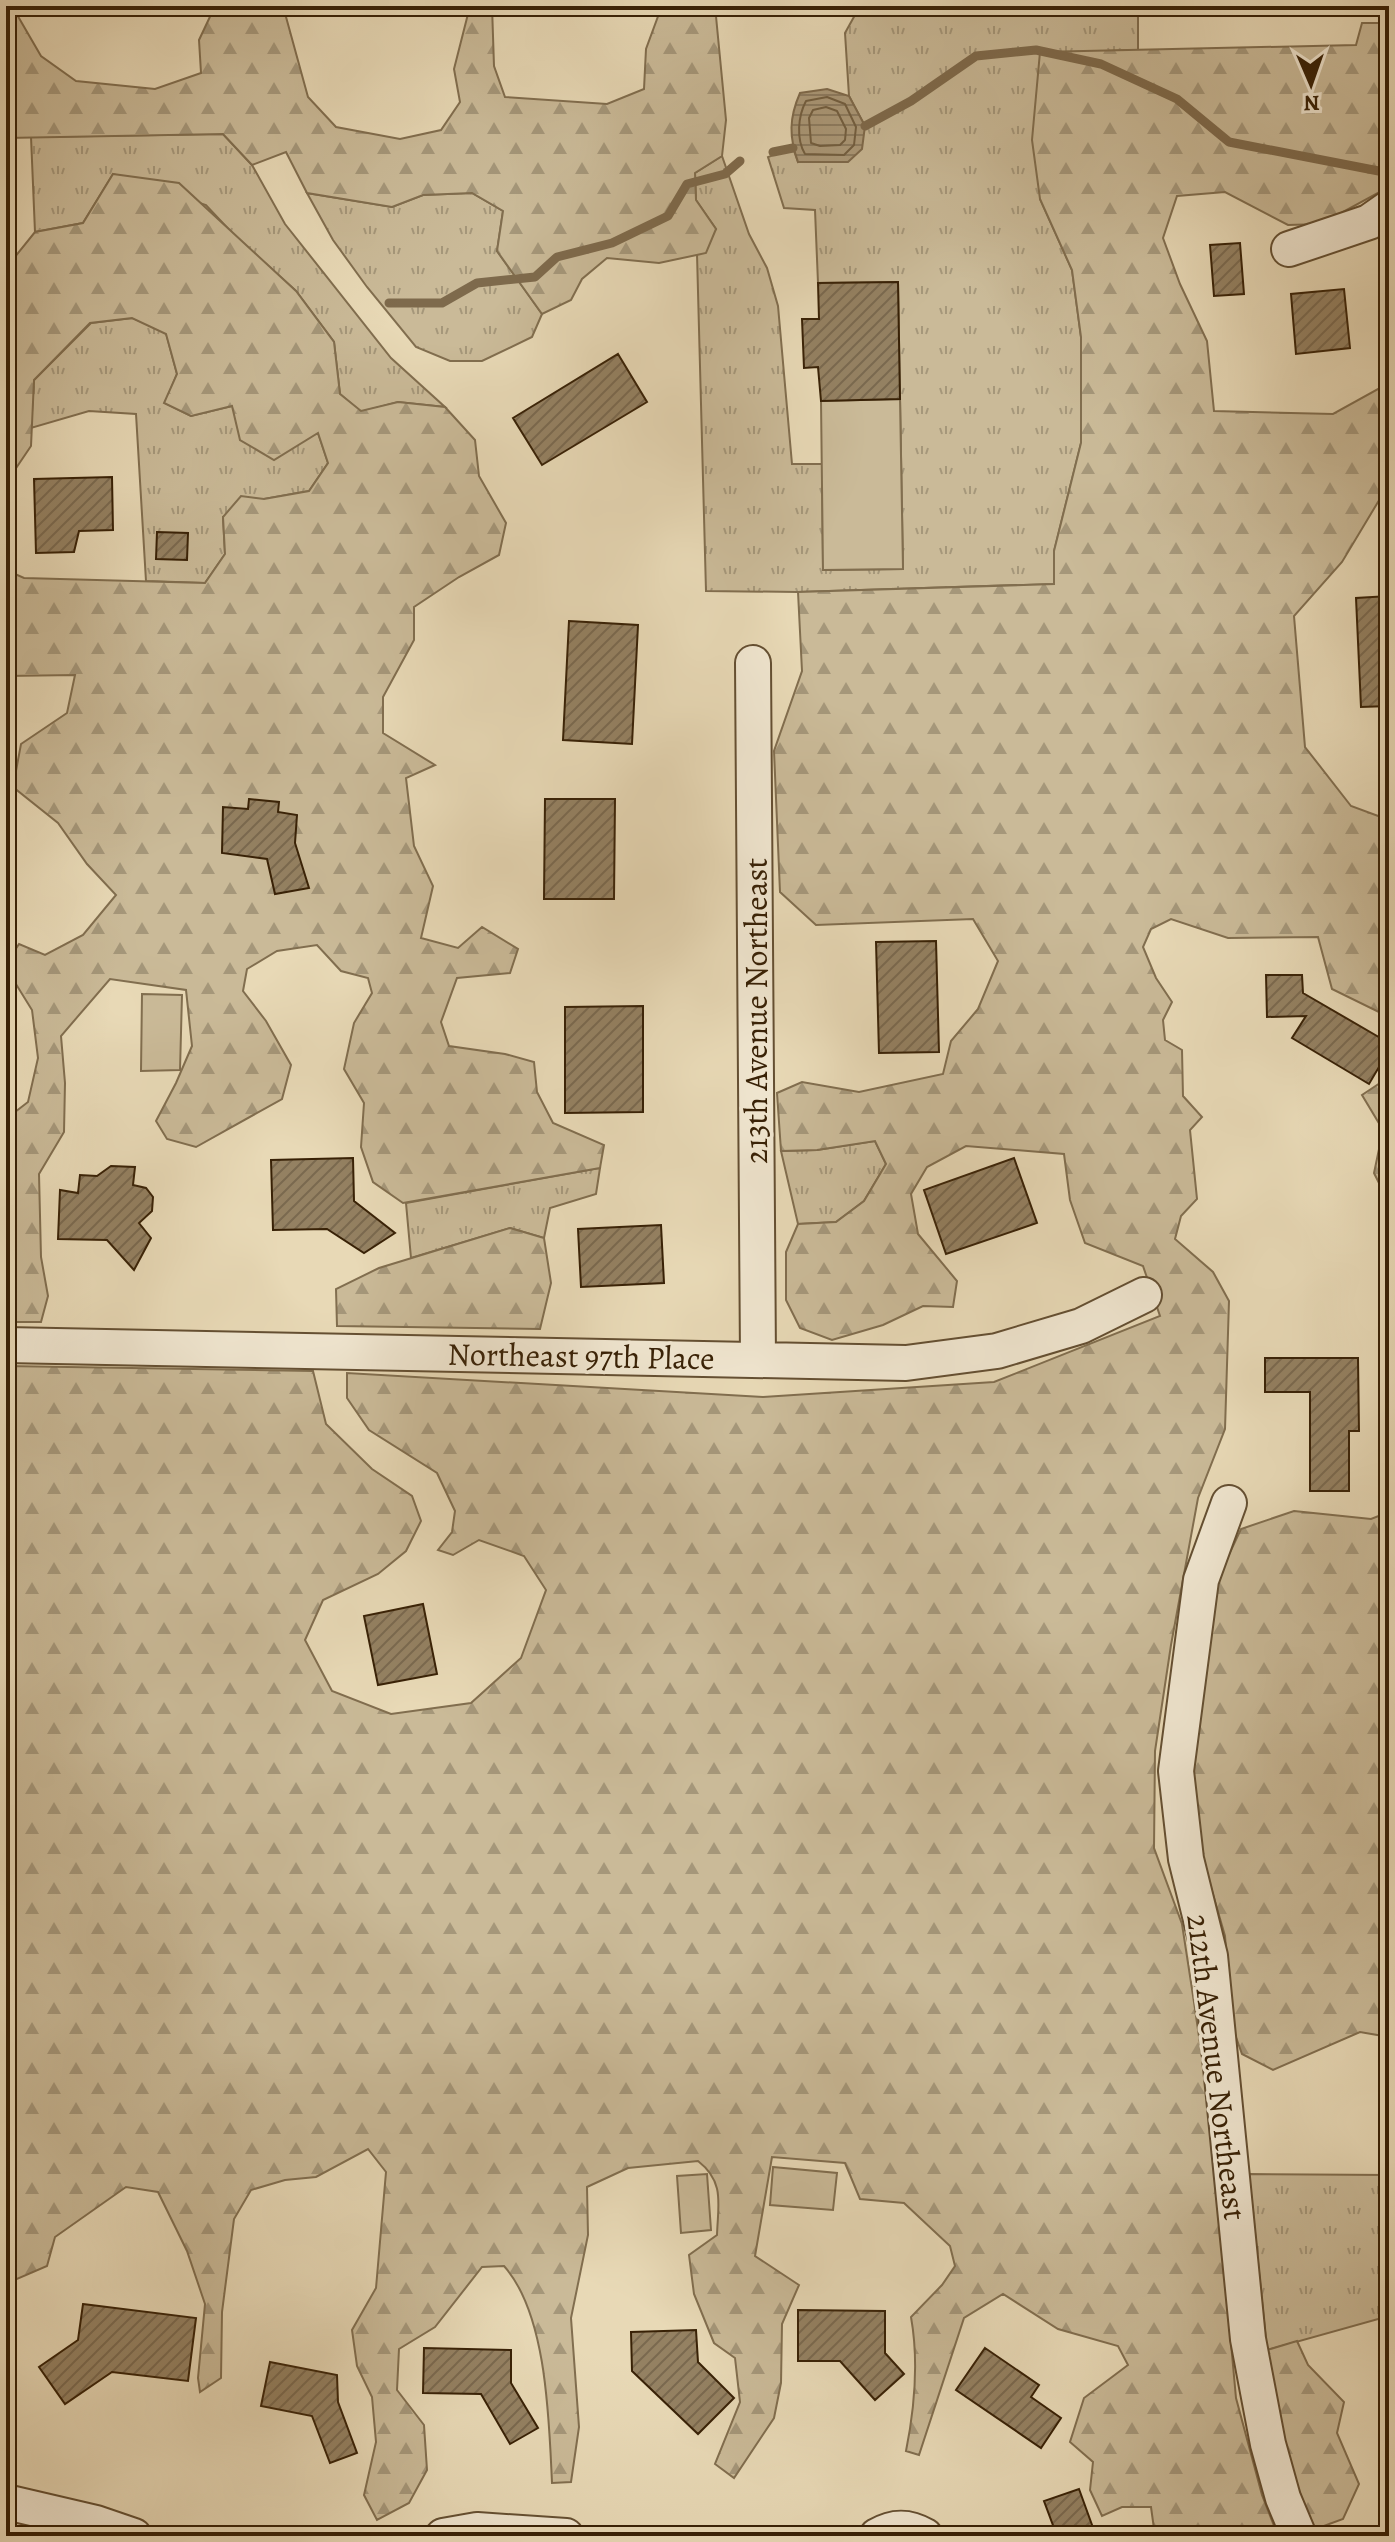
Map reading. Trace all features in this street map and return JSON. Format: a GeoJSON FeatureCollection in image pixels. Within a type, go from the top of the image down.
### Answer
{"type":"FeatureCollection","features":[{"type":"Feature","properties":{"kind":"street"},"geometry":{"type":"LineString","coordinates":[[1289,249],[1369,222],[1389,208]]}},
{"type":"Feature","properties":{"kind":"street","name":"213th Avenue Northeast"},"geometry":{"type":"LineString","coordinates":[[753,663],[758,1359]]}},
{"type":"Feature","properties":{"kind":"street","name":"Northeast 97th Place"},"geometry":{"type":"LineString","coordinates":[[6,1345],[906,1363],[997,1351],[1081,1326],[1144,1295]]}},
{"type":"Feature","properties":{"kind":"street","name":"212th Avenue Northeast"},"geometry":{"type":"LineString","coordinates":[[1229,1503],[1201,1580],[1176,1771],[1186,1859],[1210,1956],[1248,2339],[1268,2444],[1283,2498],[1299,2536]]}},
{"type":"Feature","properties":{"kind":"street"},"geometry":{"type":"LineString","coordinates":[[6,2502],[93,2529],[134,2536]]}},
{"type":"Feature","properties":{"kind":"street"},"geometry":{"type":"LineString","coordinates":[[877,2536],[888,2529],[900,2527],[913,2529],[925,2536]]}},
{"type":"Feature","properties":{"kind":"street"},"geometry":{"type":"LineString","coordinates":[[443,2536],[477,2530],[566,2536]]}},
{"type":"Feature","properties":{"kind":"green space"},"geometry":{"type":"Polygon","coordinates":[[[6,6],[12,6],[41,56],[76,81],[155,89],[201,73],[199,40],[215,6],[283,6],[308,97],[336,127],[400,139],[441,130],[460,102],[454,69],[470,6],[492,6],[494,66],[505,97],[607,104],[644,89],[646,49],[660,11],[670,6],[715,6],[726,120],[722,156],[695,173],[696,200],[716,229],[706,253],[659,263],[607,258],[582,279],[571,300],[542,314],[497,251],[503,211],[472,193],[423,195],[392,207],[307,193],[286,152],[252,165],[223,134],[6,138],[6,6]]]}},
{"type":"Feature","properties":{"kind":"green space"},"geometry":{"type":"Polygon","coordinates":[[[860,6],[1138,6],[1138,50],[1040,53],[1040,199],[1072,270],[1081,337],[1081,443],[1054,551],[1054,584],[798,592],[706,591],[697,254],[716,229],[696,200],[695,173],[722,156],[749,234],[767,268],[778,306],[792,464],[822,464],[823,570],[903,569],[898,282],[818,283],[815,210],[784,208],[768,157],[793,148],[798,162],[865,126],[849,96],[845,33],[860,6]]]}},
{"type":"Feature","properties":{"kind":"green space"},"geometry":{"type":"Polygon","coordinates":[[[1362,23],[1389,23],[1389,187],[1321,224],[1288,225],[1225,192],[1177,196],[1163,238],[1180,284],[1207,341],[1214,411],[1333,414],[1380,388],[1389,373],[1389,492],[1384,492],[1342,562],[1294,616],[1305,747],[1351,806],[1389,820],[1389,1017],[1332,989],[1318,937],[1228,938],[1171,919],[1151,929],[1143,947],[1156,978],[1172,1002],[1163,1020],[1165,1040],[1182,1050],[1183,1096],[1202,1117],[1190,1130],[1197,1199],[1181,1216],[1175,1239],[1213,1272],[1229,1301],[1225,1429],[1198,1498],[1171,1645],[1155,1751],[1154,1848],[1182,1924],[1194,2002],[1210,2113],[1236,2398],[1262,2495],[1278,2536],[1155,2536],[1151,2507],[1122,2507],[1102,2516],[1090,2490],[1093,2462],[1070,2442],[1084,2398],[1128,2365],[1118,2346],[1058,2329],[1003,2294],[964,2318],[919,2455],[906,2451],[915,2384],[911,2317],[942,2285],[955,2266],[950,2246],[904,2203],[860,2199],[845,2163],[772,2157],[755,2256],[799,2285],[782,2324],[781,2383],[774,2418],[734,2478],[715,2464],[740,2402],[735,2358],[714,2343],[694,2294],[689,2255],[717,2235],[719,2204],[716,2185],[698,2161],[628,2168],[587,2187],[588,2235],[571,2318],[579,2427],[571,2482],[552,2483],[543,2369],[529,2311],[504,2266],[482,2267],[435,2327],[399,2349],[397,2390],[424,2425],[427,2470],[409,2503],[377,2520],[364,2495],[376,2442],[372,2397],[357,2366],[352,2330],[376,2288],[386,2172],[368,2149],[316,2177],[285,2180],[251,2190],[234,2219],[222,2312],[221,2378],[200,2392],[198,2378],[205,2304],[187,2251],[158,2192],[126,2187],[55,2237],[47,2266],[17,2279],[6,2273],[6,1366],[313,1371],[326,1424],[372,1469],[412,1496],[421,1521],[406,1551],[378,1574],[323,1600],[305,1640],[332,1691],[391,1714],[471,1703],[521,1658],[546,1590],[524,1556],[479,1540],[453,1555],[438,1550],[452,1532],[455,1511],[437,1473],[369,1430],[347,1398],[347,1373],[763,1397],[994,1382],[1160,1316],[1143,1266],[1085,1243],[1070,1200],[1064,1154],[966,1146],[927,1167],[911,1194],[918,1234],[957,1281],[953,1307],[923,1306],[883,1325],[832,1340],[800,1328],[786,1300],[786,1252],[798,1224],[836,1222],[864,1201],[886,1164],[875,1141],[817,1150],[781,1151],[777,1093],[802,1082],[859,1092],[943,1074],[951,1041],[978,1009],[998,961],[973,919],[816,925],[780,892],[774,751],[802,671],[798,592],[1054,584],[1054,551],[1081,443],[1081,337],[1072,270],[1040,199],[1032,140],[1040,52],[1356,45],[1362,23]]]}},
{"type":"Feature","properties":{"kind":"green space"},"geometry":{"type":"Polygon","coordinates":[[[223,134],[252,165],[285,224],[391,358],[445,407],[398,402],[361,412],[340,394],[334,342],[296,291],[206,205],[113,174],[83,223],[35,232],[31,137],[223,134]]]}},
{"type":"Feature","properties":{"kind":"green space"},"geometry":{"type":"Polygon","coordinates":[[[113,174],[179,183],[296,291],[334,342],[340,394],[361,411],[398,402],[445,407],[475,440],[479,476],[506,523],[499,555],[414,607],[414,640],[383,697],[383,733],[435,765],[406,778],[414,846],[433,886],[421,938],[458,948],[482,927],[518,949],[510,973],[457,978],[441,1022],[449,1046],[505,1054],[534,1062],[537,1092],[553,1123],[604,1145],[600,1168],[403,1203],[373,1182],[361,1147],[364,1103],[344,1069],[354,1023],[372,993],[368,978],[341,971],[317,945],[277,951],[247,969],[243,991],[266,1021],[291,1065],[282,1099],[196,1147],[167,1139],[156,1121],[192,1046],[186,990],[110,979],[61,1036],[65,1083],[64,1132],[39,1174],[41,1257],[48,1296],[41,1322],[6,1322],[6,1119],[28,1102],[38,1058],[32,1010],[6,964],[19,944],[45,955],[83,935],[116,895],[87,864],[58,823],[13,787],[21,744],[67,713],[75,675],[6,676],[6,570],[24,578],[205,583],[225,554],[223,517],[241,496],[264,499],[309,491],[328,463],[318,433],[274,460],[240,440],[232,406],[191,416],[164,403],[177,374],[166,334],[132,318],[90,323],[34,380],[31,446],[6,483],[6,268],[35,232],[83,223],[113,174]]]}},
{"type":"Feature","properties":{"kind":"green space"},"geometry":{"type":"Polygon","coordinates":[[[307,193],[392,207],[423,195],[472,193],[503,211],[497,251],[542,314],[532,337],[482,361],[450,361],[416,347],[333,240],[307,193]]]}},
{"type":"Feature","properties":{"kind":"green space"},"geometry":{"type":"Polygon","coordinates":[[[133,318],[166,333],[177,374],[165,403],[191,416],[232,406],[318,433],[328,463],[309,491],[264,499],[223,517],[225,554],[205,583],[146,581],[136,414],[89,411],[31,428],[34,380],[91,323],[133,318]]]}},
{"type":"Feature","properties":{"kind":"green space"},"geometry":{"type":"Polygon","coordinates":[[[900,399],[903,569],[823,570],[821,401],[900,399]]]}},
{"type":"Feature","properties":{"kind":"green space"},"geometry":{"type":"Polygon","coordinates":[[[142,994],[182,995],[180,1070],[141,1071],[142,994]]]}},
{"type":"Feature","properties":{"kind":"green space"},"geometry":{"type":"Polygon","coordinates":[[[1389,1077],[1389,1203],[1374,1173],[1383,1130],[1362,1095],[1389,1077]]]}},
{"type":"Feature","properties":{"kind":"green space"},"geometry":{"type":"Polygon","coordinates":[[[875,1141],[886,1164],[864,1201],[836,1222],[798,1224],[781,1151],[817,1150],[875,1141]]]}},
{"type":"Feature","properties":{"kind":"green space"},"geometry":{"type":"Polygon","coordinates":[[[600,1168],[596,1194],[550,1208],[544,1238],[510,1228],[411,1258],[406,1203],[600,1168]]]}},
{"type":"Feature","properties":{"kind":"green space"},"geometry":{"type":"Polygon","coordinates":[[[510,1228],[544,1238],[551,1283],[540,1329],[337,1326],[336,1289],[379,1268],[510,1228]]]}},
{"type":"Feature","properties":{"kind":"green space"},"geometry":{"type":"Polygon","coordinates":[[[1294,1511],[1371,1519],[1389,1512],[1389,2037],[1360,2032],[1273,2070],[1242,2054],[1232,2026],[1225,1936],[1201,1853],[1189,1775],[1217,1580],[1241,1529],[1294,1511]]]}},
{"type":"Feature","properties":{"kind":"green space"},"geometry":{"type":"Polygon","coordinates":[[[773,2167],[837,2173],[833,2210],[770,2205],[773,2167]]]}},
{"type":"Feature","properties":{"kind":"green space"},"geometry":{"type":"Polygon","coordinates":[[[707,2174],[711,2230],[681,2233],[677,2176],[707,2174]]]}},
{"type":"Feature","properties":{"kind":"green space"},"geometry":{"type":"Polygon","coordinates":[[[1249,2174],[1389,2175],[1389,2316],[1267,2350],[1249,2174]]]}},
{"type":"Feature","properties":{"kind":"green space"},"geometry":{"type":"Polygon","coordinates":[[[1297,2341],[1308,2365],[1344,2402],[1337,2433],[1359,2484],[1343,2519],[1313,2530],[1286,2453],[1267,2350],[1297,2341]]]}},
{"type":"Feature","properties":{"kind":"water"},"geometry":{"type":"Polygon","coordinates":[[[827,89],[849,96],[865,126],[862,149],[848,162],[798,162],[792,128],[800,93],[827,89]]]}},
{"type":"Feature","properties":{"kind":"building"},"geometry":{"type":"Polygon","coordinates":[[[1240,243],[1244,294],[1214,296],[1210,245],[1240,243]]]}},
{"type":"Feature","properties":{"kind":"building"},"geometry":{"type":"Polygon","coordinates":[[[898,282],[900,399],[821,401],[818,367],[804,368],[802,319],[819,319],[818,283],[898,282]]]}},
{"type":"Feature","properties":{"kind":"building"},"geometry":{"type":"Polygon","coordinates":[[[1344,289],[1350,348],[1296,354],[1291,294],[1344,289]]]}},
{"type":"Feature","properties":{"kind":"building"},"geometry":{"type":"Polygon","coordinates":[[[618,354],[647,402],[542,465],[513,418],[618,354]]]}},
{"type":"Feature","properties":{"kind":"building"},"geometry":{"type":"Polygon","coordinates":[[[112,477],[113,530],[79,531],[74,552],[36,553],[34,479],[112,477]]]}},
{"type":"Feature","properties":{"kind":"building"},"geometry":{"type":"Polygon","coordinates":[[[157,532],[188,533],[187,560],[156,559],[157,532]]]}},
{"type":"Feature","properties":{"kind":"building"},"geometry":{"type":"Polygon","coordinates":[[[1389,596],[1389,706],[1361,707],[1356,598],[1389,596]]]}},
{"type":"Feature","properties":{"kind":"building"},"geometry":{"type":"Polygon","coordinates":[[[569,621],[638,625],[632,744],[563,740],[569,621]]]}},
{"type":"Feature","properties":{"kind":"building"},"geometry":{"type":"Polygon","coordinates":[[[249,799],[279,802],[278,812],[297,815],[295,843],[309,888],[275,894],[267,859],[222,853],[223,807],[248,809],[249,799]]]}},
{"type":"Feature","properties":{"kind":"building"},"geometry":{"type":"Polygon","coordinates":[[[545,799],[615,799],[614,899],[544,899],[545,799]]]}},
{"type":"Feature","properties":{"kind":"building"},"geometry":{"type":"Polygon","coordinates":[[[936,941],[939,1052],[879,1053],[876,942],[936,941]]]}},
{"type":"Feature","properties":{"kind":"building"},"geometry":{"type":"Polygon","coordinates":[[[1266,975],[1302,975],[1303,993],[1389,1043],[1389,1050],[1369,1084],[1292,1038],[1306,1016],[1267,1017],[1266,975]]]}},
{"type":"Feature","properties":{"kind":"building"},"geometry":{"type":"Polygon","coordinates":[[[643,1006],[643,1112],[565,1113],[565,1007],[643,1006]]]}},
{"type":"Feature","properties":{"kind":"building"},"geometry":{"type":"Polygon","coordinates":[[[353,1158],[354,1201],[395,1233],[364,1253],[327,1229],[273,1230],[271,1160],[353,1158]]]}},
{"type":"Feature","properties":{"kind":"building"},"geometry":{"type":"Polygon","coordinates":[[[1014,1158],[1037,1223],[946,1254],[924,1190],[1014,1158]]]}},
{"type":"Feature","properties":{"kind":"building"},"geometry":{"type":"Polygon","coordinates":[[[111,1166],[135,1167],[133,1185],[146,1188],[153,1197],[152,1211],[139,1223],[151,1238],[134,1270],[107,1240],[58,1239],[60,1190],[78,1193],[80,1175],[97,1176],[111,1166]]]}},
{"type":"Feature","properties":{"kind":"building"},"geometry":{"type":"Polygon","coordinates":[[[661,1225],[664,1283],[581,1287],[578,1229],[661,1225]]]}},
{"type":"Feature","properties":{"kind":"building"},"geometry":{"type":"Polygon","coordinates":[[[1265,1358],[1358,1358],[1359,1431],[1349,1431],[1349,1491],[1310,1491],[1310,1392],[1265,1392],[1265,1358]]]}},
{"type":"Feature","properties":{"kind":"building"},"geometry":{"type":"Polygon","coordinates":[[[423,1604],[437,1674],[378,1685],[364,1616],[423,1604]]]}},
{"type":"Feature","properties":{"kind":"building"},"geometry":{"type":"Polygon","coordinates":[[[83,2304],[196,2318],[188,2381],[112,2372],[65,2404],[39,2367],[78,2340],[83,2304]]]}},
{"type":"Feature","properties":{"kind":"building"},"geometry":{"type":"Polygon","coordinates":[[[798,2310],[885,2311],[885,2353],[904,2374],[875,2400],[840,2361],[798,2361],[798,2310]]]}},
{"type":"Feature","properties":{"kind":"building"},"geometry":{"type":"Polygon","coordinates":[[[696,2330],[698,2362],[734,2398],[698,2434],[632,2371],[631,2332],[696,2330]]]}},
{"type":"Feature","properties":{"kind":"building"},"geometry":{"type":"Polygon","coordinates":[[[424,2348],[511,2350],[511,2383],[538,2428],[510,2444],[481,2394],[423,2393],[424,2348]]]}},
{"type":"Feature","properties":{"kind":"building"},"geometry":{"type":"Polygon","coordinates":[[[985,2348],[1039,2385],[1031,2397],[1061,2418],[1041,2448],[956,2390],[985,2348]]]}},
{"type":"Feature","properties":{"kind":"building"},"geometry":{"type":"Polygon","coordinates":[[[270,2362],[337,2375],[338,2402],[357,2453],[330,2463],[312,2416],[261,2406],[270,2362]]]}},
{"type":"Feature","properties":{"kind":"building"},"geometry":{"type":"Polygon","coordinates":[[[1079,2489],[1096,2536],[1057,2536],[1044,2501],[1079,2489]]]}},
{"type":"Feature","properties":{"kind":"waterway"},"geometry":{"type":"LineString","coordinates":[[865,126],[911,101],[976,56],[1036,50],[1101,64],[1177,99],[1229,142],[1389,173]]}},
{"type":"Feature","properties":{"kind":"waterway"},"geometry":{"type":"LineString","coordinates":[[773,152],[793,148]]}},
{"type":"Feature","properties":{"kind":"waterway"},"geometry":{"type":"LineString","coordinates":[[389,303],[442,303],[477,283],[535,277],[557,257],[612,243],[668,216],[687,184],[725,174],[740,161]]}}]}
